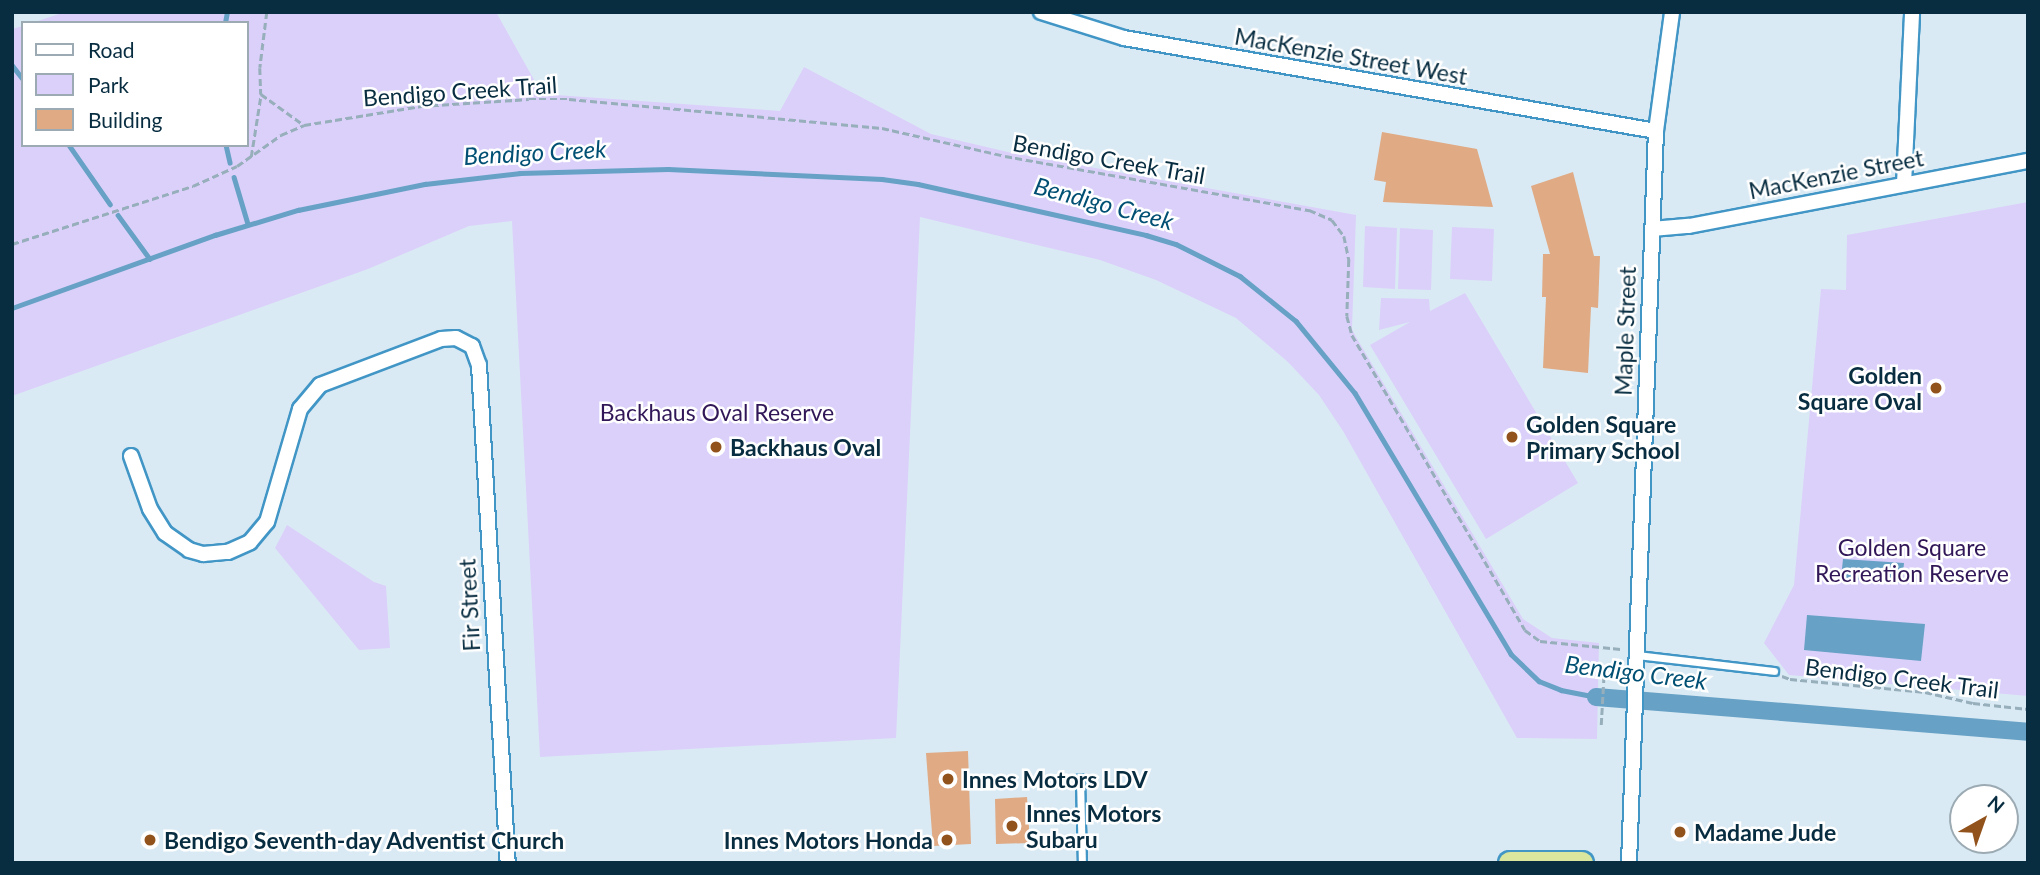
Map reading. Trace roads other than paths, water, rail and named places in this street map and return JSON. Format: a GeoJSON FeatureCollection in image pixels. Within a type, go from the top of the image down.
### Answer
{"type":"FeatureCollection","features":[{"type":"Feature","properties":{"kind":"highway"},"geometry":{"type":"LineString","coordinates":[[1510,863],[1581,863]]}},
{"type":"Feature","properties":{"kind":"street","name":"MacKenzie Street West"},"geometry":{"type":"LineString","coordinates":[[1041,12],[1124,38],[1656,131]]}},
{"type":"Feature","properties":{"kind":"street","name":"Maple Street"},"geometry":{"type":"LineString","coordinates":[[1629,863],[1656,131],[1672,12]]}},
{"type":"Feature","properties":{"kind":"street"},"geometry":{"type":"LineString","coordinates":[[1904,184],[1912,12]]}},
{"type":"Feature","properties":{"kind":"street","name":"MacKenzie Street"},"geometry":{"type":"LineString","coordinates":[[1652,229],[1689,226],[2028,161]]}},
{"type":"Feature","properties":{"kind":"street","name":"Fir Street"},"geometry":{"type":"LineString","coordinates":[[131,456],[150,509],[165,533],[176,543],[203,554],[228,552],[250,542],[267,522],[300,410],[320,385],[441,339],[456,338],[472,346],[479,365],[508,863]]}},
{"type":"Feature","properties":{"kind":"lane"},"geometry":{"type":"LineString","coordinates":[[1636,655],[1774,671]]}},
{"type":"Feature","properties":{"kind":"lane"},"geometry":{"type":"LineString","coordinates":[[1080,778],[1082,863]]}},
{"type":"Feature","properties":{"kind":"water"},"geometry":{"type":"Polygon","coordinates":[[[1843,559],[1904,563],[1902,583],[1841,578],[1843,559]]]}},
{"type":"Feature","properties":{"kind":"water"},"geometry":{"type":"Polygon","coordinates":[[[1807,615],[1925,624],[1921,661],[1804,650],[1807,615]]]}},
{"type":"Feature","properties":{"kind":"waterway"},"geometry":{"type":"LineString","coordinates":[[225,21],[227,12]]}},
{"type":"Feature","properties":{"kind":"waterway"},"geometry":{"type":"LineString","coordinates":[[12,65],[21,76]]}},
{"type":"Feature","properties":{"kind":"waterway"},"geometry":{"type":"LineString","coordinates":[[70,147],[110,204]]}},
{"type":"Feature","properties":{"kind":"waterway"},"geometry":{"type":"LineString","coordinates":[[226,147],[230,163]]}},
{"type":"Feature","properties":{"kind":"waterway","name":"Bendigo Creek"},"geometry":{"type":"LineString","coordinates":[[12,308],[215,235],[298,210],[425,184],[520,173],[668,169],[882,179],[918,184],[1146,235],[1176,244],[1240,276],[1296,321],[1355,393],[1511,654],[1539,681],[1561,690],[1596,697]]}},
{"type":"Feature","properties":{"kind":"waterway"},"geometry":{"type":"LineString","coordinates":[[234,177],[248,224]]}},
{"type":"Feature","properties":{"kind":"waterway"},"geometry":{"type":"LineString","coordinates":[[118,215],[150,259]]}},
{"type":"Feature","properties":{"kind":"waterway","name":"Bendigo Creek"},"geometry":{"type":"LineString","coordinates":[[1596,697],[2028,732]]}},
{"type":"Feature","properties":{"kind":"place","name":"Golden Square Oval"},"geometry":{"type":"Point","coordinates":[1936,388]}},
{"type":"Feature","properties":{"kind":"place","name":"Golden Square Primary School"},"geometry":{"type":"Point","coordinates":[1512,437]}},
{"type":"Feature","properties":{"kind":"place","name":"Backhaus Oval"},"geometry":{"type":"Point","coordinates":[716,447]}},
{"type":"Feature","properties":{"kind":"place","name":"Innes Motors LDV"},"geometry":{"type":"Point","coordinates":[948,779]}},
{"type":"Feature","properties":{"kind":"place","name":"Innes Motors Subaru"},"geometry":{"type":"Point","coordinates":[1012,826]}},
{"type":"Feature","properties":{"kind":"place","name":"Madame Jude"},"geometry":{"type":"Point","coordinates":[1680,832]}},
{"type":"Feature","properties":{"kind":"place","name":"Bendigo Seventh-day Adventist Church"},"geometry":{"type":"Point","coordinates":[150,840]}},
{"type":"Feature","properties":{"kind":"place","name":"Innes Motors Honda"},"geometry":{"type":"Point","coordinates":[947,840]}},
{"type":"Feature","properties":{"kind":"park label","name":"Backhaus Oval Reserve"},"geometry":{"type":"Point","coordinates":[717,412]}},
{"type":"Feature","properties":{"kind":"park label","name":"Golden Square Recreation Reserve"},"geometry":{"type":"Point","coordinates":[1912,560]}}]}
